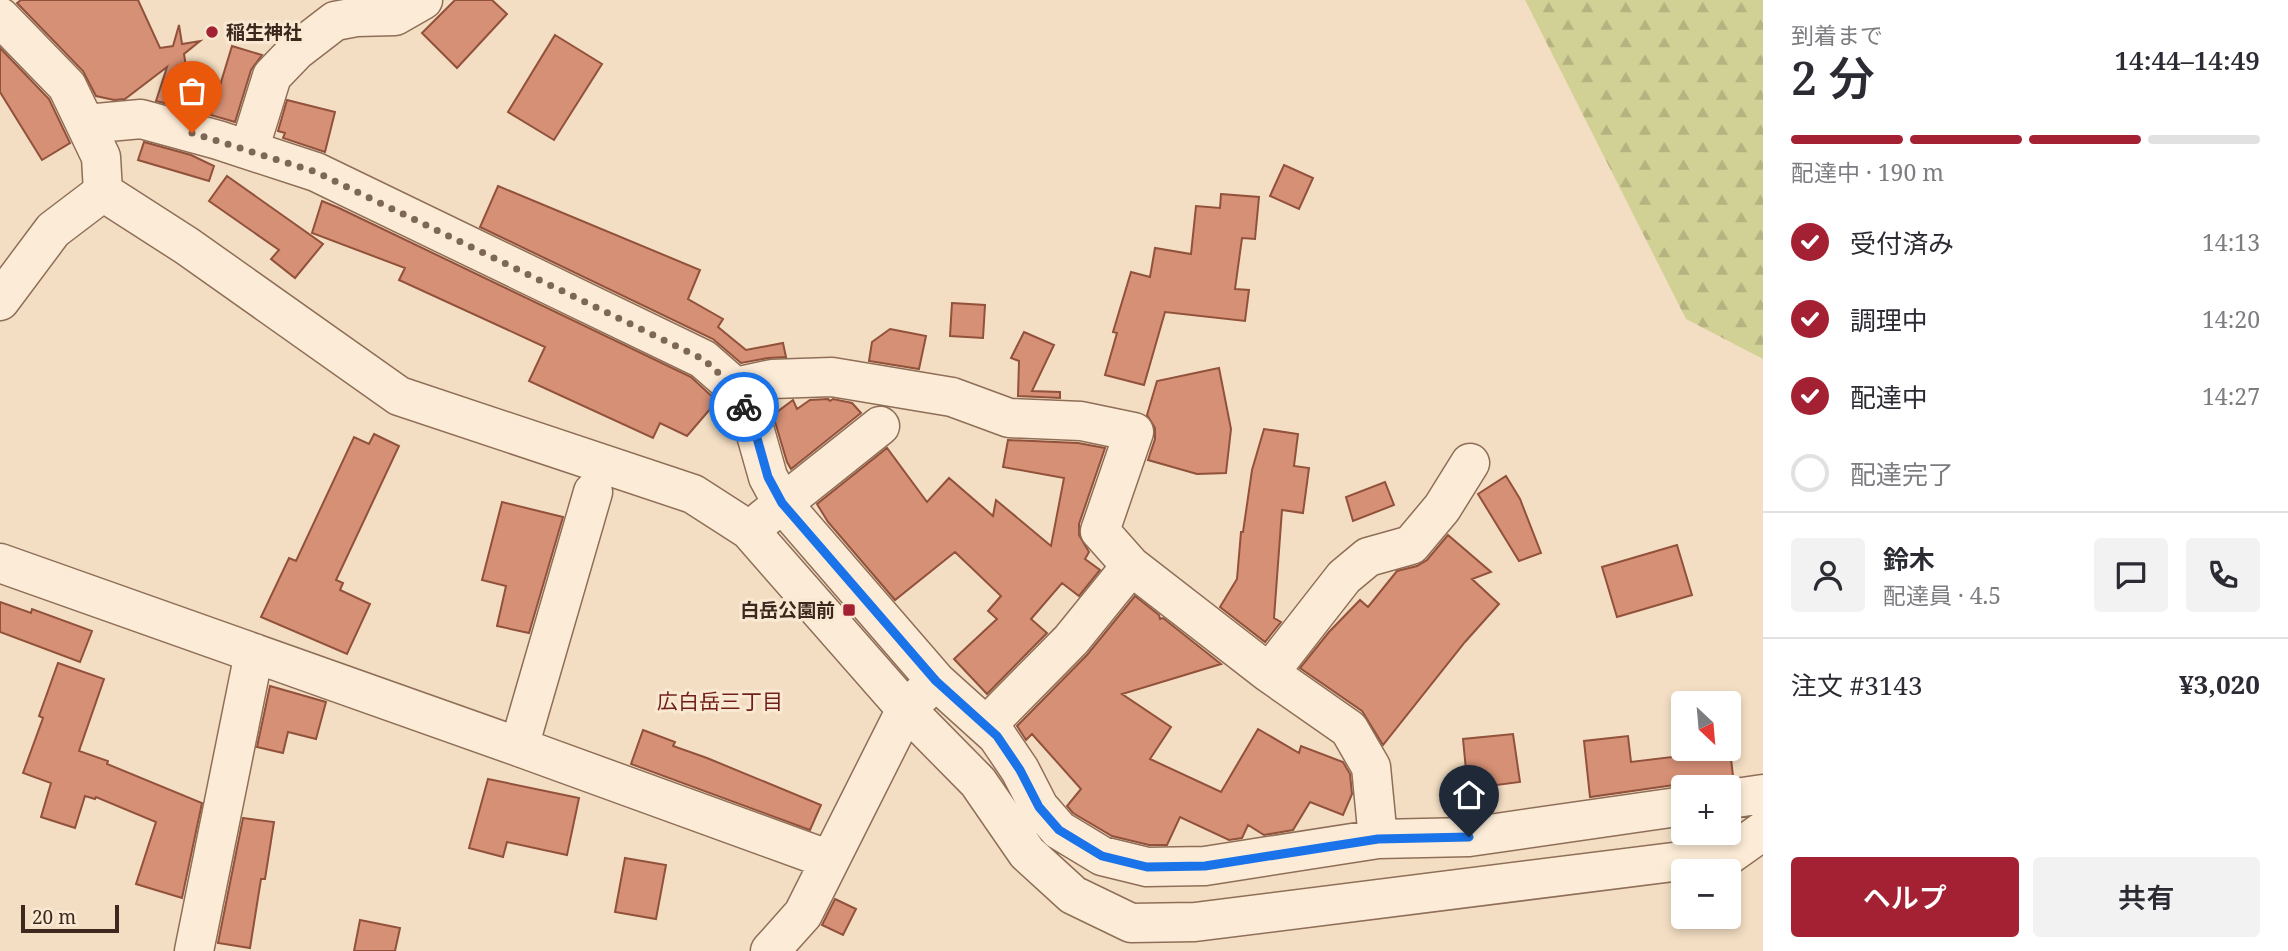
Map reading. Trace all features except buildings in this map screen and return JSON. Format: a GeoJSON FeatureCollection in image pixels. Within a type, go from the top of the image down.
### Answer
{"type":"FeatureCollection","features":[{"type":"Feature","properties":{"kind":"street"},"geometry":{"type":"LineString","coordinates":[[249,150],[272,76],[296,51],[335,21],[356,17],[395,16],[423,0]]}},
{"type":"Feature","properties":{"kind":"street"},"geometry":{"type":"LineString","coordinates":[[0,17],[67,86],[101,157],[103,192]]}},
{"type":"Feature","properties":{"kind":"street"},"geometry":{"type":"LineString","coordinates":[[86,124],[141,120],[316,172],[703,359],[734,387],[753,424],[768,477],[782,503],[923,693],[978,782],[1027,853],[1073,895],[1130,923],[1192,937],[1729,855],[1763,831]]}},
{"type":"Feature","properties":{"kind":"street"},"geometry":{"type":"LineString","coordinates":[[0,301],[53,230],[103,192]]}},
{"type":"Feature","properties":{"kind":"street"},"geometry":{"type":"LineString","coordinates":[[103,192],[187,246],[399,396],[693,494],[749,530],[923,693],[986,726],[997,736],[1020,770],[1039,807],[1059,830],[1102,856],[1147,867],[1205,866],[1378,839],[1469,837],[1671,808]]}},
{"type":"Feature","properties":{"kind":"street"},"geometry":{"type":"LineString","coordinates":[[734,387],[772,379],[832,377],[952,397],[1009,418],[1081,421],[1134,432],[1100,531],[1131,566],[1269,673],[1349,729],[1371,767],[1378,839]]}},
{"type":"Feature","properties":{"kind":"street"},"geometry":{"type":"LineString","coordinates":[[749,530],[880,426]]}},
{"type":"Feature","properties":{"kind":"street"},"geometry":{"type":"LineString","coordinates":[[1269,673],[1343,576],[1368,557],[1411,545],[1442,508],[1470,463]]}},
{"type":"Feature","properties":{"kind":"street"},"geometry":{"type":"LineString","coordinates":[[519,747],[593,492]]}},
{"type":"Feature","properties":{"kind":"street"},"geometry":{"type":"LineString","coordinates":[[0,564],[830,860]]}},
{"type":"Feature","properties":{"kind":"street"},"geometry":{"type":"LineString","coordinates":[[986,726],[1071,640],[1131,566]]}},
{"type":"Feature","properties":{"kind":"street"},"geometry":{"type":"LineString","coordinates":[[194,951],[254,653]]}},
{"type":"Feature","properties":{"kind":"street"},"geometry":{"type":"LineString","coordinates":[[770,951],[803,914],[923,693]]}},
{"type":"Feature","properties":{"kind":"street"},"geometry":{"type":"LineString","coordinates":[[1741,797],[1763,794]]}},
{"type":"Feature","properties":{"kind":"street"},"geometry":{"type":"LineString","coordinates":[[1192,937],[1205,866]]}},
{"type":"Feature","properties":{"kind":"green space"},"geometry":{"type":"Polygon","coordinates":[[[1525,0],[1763,0],[1763,359],[1686,319],[1525,0]]]}},
{"type":"Feature","properties":{"kind":"way so far"},"geometry":{"type":"LineString","coordinates":[[192,133],[316,172],[703,359],[734,387],[744,407]]}},
{"type":"Feature","properties":{"kind":"place","name":"稲生神社"},"geometry":{"type":"Point","coordinates":[212,32]}},
{"type":"Feature","properties":{"kind":"place","name":"白岳公園前"},"geometry":{"type":"Point","coordinates":[849,610]}},
{"type":"Feature","properties":{"kind":"district","name":"広白岳三丁目"},"geometry":{"type":"Point","coordinates":[720,701]}},
{"type":"Feature","properties":{"kind":"route"},"geometry":{"type":"LineString","coordinates":[[744,407],[753,424],[768,477],[782,503],[936,681],[997,736],[1020,770],[1039,807],[1059,830],[1102,856],[1147,867],[1205,866],[1378,839],[1469,837]]}}]}
